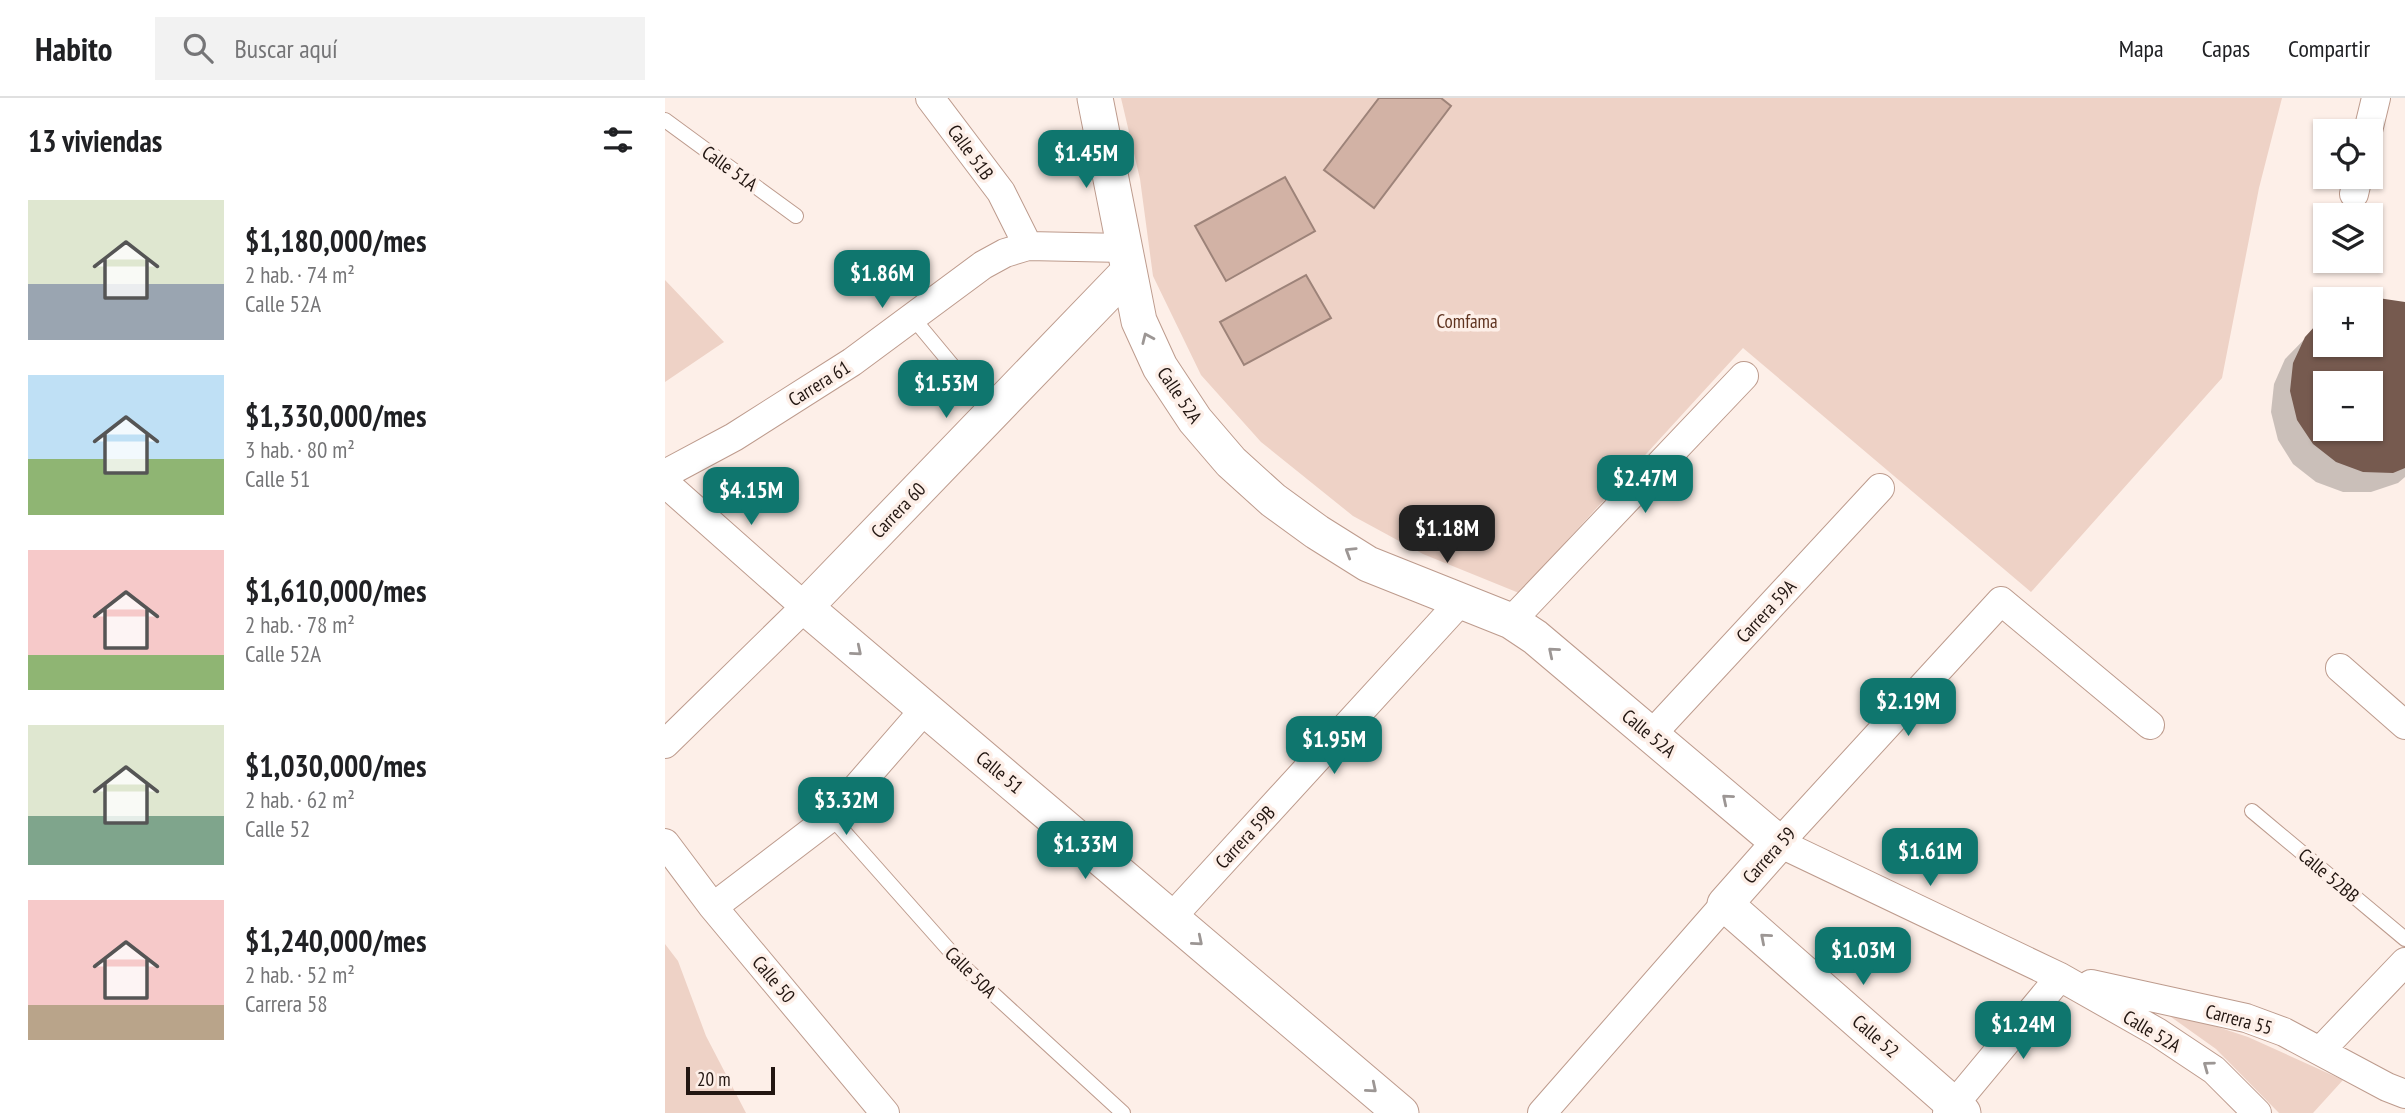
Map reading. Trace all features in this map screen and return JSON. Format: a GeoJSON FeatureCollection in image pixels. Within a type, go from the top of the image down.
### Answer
{"type":"FeatureCollection","features":[{"type":"Feature","properties":{"kind":"street","name":"Calle 51B"},"geometry":{"type":"LineString","coordinates":[[930,98],[1001,192],[1028,246]]}},
{"type":"Feature","properties":{"kind":"street"},"geometry":{"type":"LineString","coordinates":[[1095,98],[1109,158],[1126,260]]}},
{"type":"Feature","properties":{"kind":"street"},"geometry":{"type":"LineString","coordinates":[[2371,119],[2376,98]]}},
{"type":"Feature","properties":{"kind":"street","name":"Carrera 61"},"geometry":{"type":"LineString","coordinates":[[665,474],[745,429],[852,362],[983,265],[1005,253],[1028,246],[1126,260]]}},
{"type":"Feature","properties":{"kind":"street","name":"Carrera 60"},"geometry":{"type":"LineString","coordinates":[[665,744],[805,607],[992,413],[1126,260]]}},
{"type":"Feature","properties":{"kind":"street","name":"Calle 52A"},"geometry":{"type":"LineString","coordinates":[[1126,260],[1139,321],[1160,367],[1195,420],[1231,462],[1273,500],[1368,564],[1511,621],[1535,636],[1779,843],[2060,977],[2157,1032],[2214,1070],[2257,1113]]}},
{"type":"Feature","properties":{"kind":"street"},"geometry":{"type":"LineString","coordinates":[[1511,621],[1744,376]]}},
{"type":"Feature","properties":{"kind":"street","name":"Calle 51"},"geometry":{"type":"LineString","coordinates":[[665,483],[805,607],[1401,1113]]}},
{"type":"Feature","properties":{"kind":"street","name":"Carrera 59A"},"geometry":{"type":"LineString","coordinates":[[1651,734],[1880,488]]}},
{"type":"Feature","properties":{"kind":"street","name":"Carrera 59B"},"geometry":{"type":"LineString","coordinates":[[1171,918],[1461,601]]}},
{"type":"Feature","properties":{"kind":"street","name":"Carrera 59"},"geometry":{"type":"LineString","coordinates":[[1542,1113],[1779,843],[2001,601],[2150,725]]}},
{"type":"Feature","properties":{"kind":"street"},"geometry":{"type":"LineString","coordinates":[[2340,668],[2405,725]]}},
{"type":"Feature","properties":{"kind":"street"},"geometry":{"type":"LineString","coordinates":[[713,907],[831,817],[925,709]]}},
{"type":"Feature","properties":{"kind":"street","name":"Calle 50"},"geometry":{"type":"LineString","coordinates":[[665,843],[713,907],[885,1113]]}},
{"type":"Feature","properties":{"kind":"street","name":"Calle 52"},"geometry":{"type":"LineString","coordinates":[[1725,904],[1955,1110]]}},
{"type":"Feature","properties":{"kind":"street"},"geometry":{"type":"LineString","coordinates":[[2320,1051],[2405,962]]}},
{"type":"Feature","properties":{"kind":"street"},"geometry":{"type":"LineString","coordinates":[[1955,1110],[2060,977]]}},
{"type":"Feature","properties":{"kind":"street","name":"Carrera 55"},"geometry":{"type":"LineString","coordinates":[[2060,977],[2246,1018],[2284,1032],[2405,1094]]}},
{"type":"Feature","properties":{"kind":"lane","name":"Calle 51A"},"geometry":{"type":"LineString","coordinates":[[665,120],[796,216]]}},
{"type":"Feature","properties":{"kind":"lane"},"geometry":{"type":"LineString","coordinates":[[913,318],[992,413]]}},
{"type":"Feature","properties":{"kind":"lane","name":"Calle 52BB"},"geometry":{"type":"LineString","coordinates":[[2252,811],[2405,939]]}},
{"type":"Feature","properties":{"kind":"lane","name":"Calle 50A"},"geometry":{"type":"LineString","coordinates":[[831,817],[965,968],[1123,1113]]}},
{"type":"Feature","properties":{"kind":"green space","name":"Comfama"},"geometry":{"type":"Polygon","coordinates":[[[1121,98],[2282,98],[2259,188],[2222,378],[2031,592],[1743,348],[1519,593],[1423,554],[1353,516],[1261,442],[1201,375],[1153,276],[1140,179],[1121,98]]]}},
{"type":"Feature","properties":{"kind":"green space"},"geometry":{"type":"Polygon","coordinates":[[[665,280],[724,342],[665,382],[665,280]]]}},
{"type":"Feature","properties":{"kind":"green space"},"geometry":{"type":"Polygon","coordinates":[[[665,944],[678,961],[706,1036],[746,1113],[665,1113],[665,944]]]}},
{"type":"Feature","properties":{"kind":"green space"},"geometry":{"type":"Polygon","coordinates":[[[2157,1007],[2248,1037],[2343,1080],[2313,1113],[2279,1113],[2216,1049],[2157,1007]]]}},
{"type":"Feature","properties":{"kind":"shaded area"},"geometry":{"type":"Polygon","coordinates":[[[1379,98],[1441,98],[1451,106],[1374,208],[1324,170],[1379,98]]]}},
{"type":"Feature","properties":{"kind":"shaded area"},"geometry":{"type":"Polygon","coordinates":[[[1285,177],[1315,231],[1226,281],[1195,226],[1285,177]]]}},
{"type":"Feature","properties":{"kind":"shaded area"},"geometry":{"type":"Polygon","coordinates":[[[1306,275],[1331,318],[1244,365],[1220,322],[1306,275]]]}},
{"type":"Feature","properties":{"kind":"building"},"geometry":{"type":"Polygon","coordinates":[[[2383,299],[2405,302],[2405,468],[2393,473],[2363,472],[2336,462],[2313,444],[2297,420],[2290,391],[2293,363],[2305,337],[2313,328],[2313,357],[2383,357],[2383,299]]]}}]}
